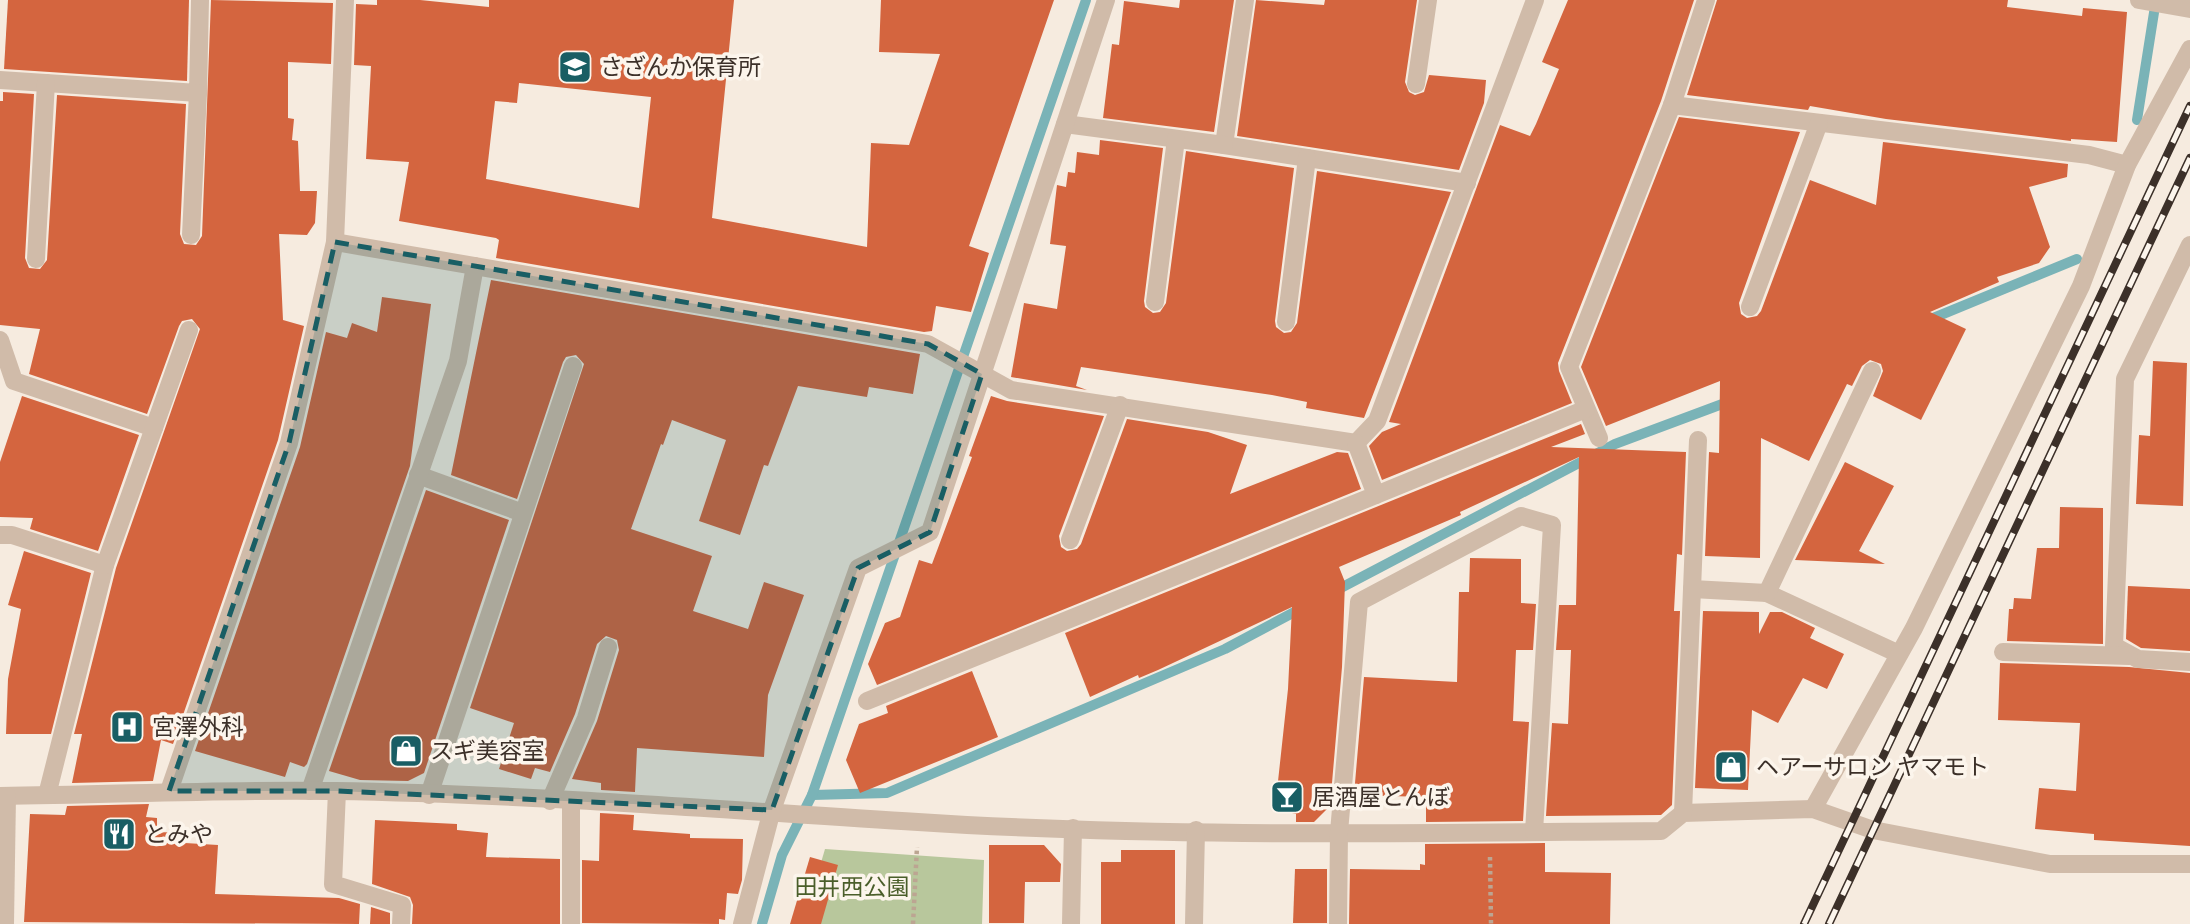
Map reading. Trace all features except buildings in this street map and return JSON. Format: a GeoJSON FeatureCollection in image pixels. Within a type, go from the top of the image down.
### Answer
{"type":"FeatureCollection","features":[{"type":"Feature","properties":{"kind":"street"},"geometry":{"type":"LineString","coordinates":[[191,235],[200,0]]}},
{"type":"Feature","properties":{"kind":"street"},"geometry":{"type":"LineString","coordinates":[[169,792],[289,443],[335,242],[345,0]]}},
{"type":"Feature","properties":{"kind":"street"},"geometry":{"type":"LineString","coordinates":[[742,924],[772,810],[858,568],[911,544],[930,532],[976,371],[1065,124],[1106,0]]}},
{"type":"Feature","properties":{"kind":"street"},"geometry":{"type":"LineString","coordinates":[[1224,145],[1245,0]]}},
{"type":"Feature","properties":{"kind":"street"},"geometry":{"type":"LineString","coordinates":[[1416,84],[1428,0]]}},
{"type":"Feature","properties":{"kind":"street"},"geometry":{"type":"LineString","coordinates":[[1356,443],[1377,421],[1535,0]]}},
{"type":"Feature","properties":{"kind":"street"},"geometry":{"type":"LineString","coordinates":[[1599,438],[1569,367],[1672,105],[1706,0]]}},
{"type":"Feature","properties":{"kind":"street"},"geometry":{"type":"LineString","coordinates":[[2143,1],[2190,9]]}},
{"type":"Feature","properties":{"kind":"street"},"geometry":{"type":"LineString","coordinates":[[1814,809],[1899,654],[2081,286],[2127,165],[2190,49]]}},
{"type":"Feature","properties":{"kind":"street"},"geometry":{"type":"LineString","coordinates":[[0,80],[198,93]]}},
{"type":"Feature","properties":{"kind":"street"},"geometry":{"type":"LineString","coordinates":[[36,259],[46,83]]}},
{"type":"Feature","properties":{"kind":"street"},"geometry":{"type":"LineString","coordinates":[[1672,105],[2089,155],[2127,165]]}},
{"type":"Feature","properties":{"kind":"street"},"geometry":{"type":"LineString","coordinates":[[1750,307],[1819,123]]}},
{"type":"Feature","properties":{"kind":"street"},"geometry":{"type":"LineString","coordinates":[[1065,124],[1224,145],[1467,183]]}},
{"type":"Feature","properties":{"kind":"street"},"geometry":{"type":"LineString","coordinates":[[1155,302],[1176,139]]}},
{"type":"Feature","properties":{"kind":"street"},"geometry":{"type":"LineString","coordinates":[[1286,322],[1307,158]]}},
{"type":"Feature","properties":{"kind":"street"},"geometry":{"type":"LineString","coordinates":[[335,242],[928,344],[1012,390],[1356,443]]}},
{"type":"Feature","properties":{"kind":"street"},"geometry":{"type":"LineString","coordinates":[[2134,657],[2114,646],[2125,379],[2188,253]]}},
{"type":"Feature","properties":{"kind":"street"},"geometry":{"type":"LineString","coordinates":[[310,791],[458,361],[475,266]]}},
{"type":"Feature","properties":{"kind":"street"},"geometry":{"type":"LineString","coordinates":[[47,794],[105,565],[189,330]]}},
{"type":"Feature","properties":{"kind":"street"},"geometry":{"type":"LineString","coordinates":[[0,340],[14,381],[154,428]]}},
{"type":"Feature","properties":{"kind":"street"},"geometry":{"type":"LineString","coordinates":[[429,795],[572,366]]}},
{"type":"Feature","properties":{"kind":"street"},"geometry":{"type":"LineString","coordinates":[[1767,593],[1872,371]]}},
{"type":"Feature","properties":{"kind":"street"},"geometry":{"type":"LineString","coordinates":[[1070,540],[1120,405]]}},
{"type":"Feature","properties":{"kind":"street"},"geometry":{"type":"LineString","coordinates":[[867,701],[1586,409]]}},
{"type":"Feature","properties":{"kind":"street"},"geometry":{"type":"LineString","coordinates":[[1682,813],[1698,440]]}},
{"type":"Feature","properties":{"kind":"street"},"geometry":{"type":"LineString","coordinates":[[1356,443],[1376,495]]}},
{"type":"Feature","properties":{"kind":"street"},"geometry":{"type":"LineString","coordinates":[[418,475],[523,513]]}},
{"type":"Feature","properties":{"kind":"street"},"geometry":{"type":"LineString","coordinates":[[1338,924],[1339,832],[1359,602],[1521,516],[1552,525],[1534,832]]}},
{"type":"Feature","properties":{"kind":"street"},"geometry":{"type":"LineString","coordinates":[[0,535],[12,535],[105,565]]}},
{"type":"Feature","properties":{"kind":"street"},"geometry":{"type":"LineString","coordinates":[[1692,589],[1767,593],[1899,654]]}},
{"type":"Feature","properties":{"kind":"street"},"geometry":{"type":"LineString","coordinates":[[550,801],[586,718],[608,647]]}},
{"type":"Feature","properties":{"kind":"street"},"geometry":{"type":"LineString","coordinates":[[2003,652],[2190,662]]}},
{"type":"Feature","properties":{"kind":"street"},"geometry":{"type":"LineString","coordinates":[[337,791],[333,884],[402,905],[401,924]]}},
{"type":"Feature","properties":{"kind":"street"},"geometry":{"type":"LineString","coordinates":[[5,924],[4,796],[47,794],[337,791],[772,810],[918,822],[1073,828],[1339,832],[1661,831],[1682,813],[1814,809],[1873,830],[2050,864],[2190,864]]}},
{"type":"Feature","properties":{"kind":"street"},"geometry":{"type":"LineString","coordinates":[[571,924],[572,802]]}},
{"type":"Feature","properties":{"kind":"street"},"geometry":{"type":"LineString","coordinates":[[1071,924],[1073,828]]}},
{"type":"Feature","properties":{"kind":"street"},"geometry":{"type":"LineString","coordinates":[[1194,924],[1196,830]]}},
{"type":"Feature","properties":{"kind":"path"},"geometry":{"type":"LineString","coordinates":[[913,924],[918,822]]}},
{"type":"Feature","properties":{"kind":"path"},"geometry":{"type":"LineString","coordinates":[[1490,832],[1491,924]]}},
{"type":"Feature","properties":{"kind":"highlighted area"},"geometry":{"type":"Polygon","coordinates":[[[335,242],[928,344],[982,374],[930,532],[858,568],[772,810],[337,791],[169,791],[289,443],[335,242]]]}},
{"type":"Feature","properties":{"kind":"green space","name":"田井西公園"},"geometry":{"type":"Polygon","coordinates":[[[825,849],[984,860],[982,924],[803,924],[825,849]]]}},
{"type":"Feature","properties":{"kind":"waterway"},"geometry":{"type":"LineString","coordinates":[[762,924],[782,855],[812,795],[1086,0]]}},
{"type":"Feature","properties":{"kind":"waterway"},"geometry":{"type":"LineString","coordinates":[[2137,120],[2156,0]]}},
{"type":"Feature","properties":{"kind":"waterway"},"geometry":{"type":"LineString","coordinates":[[1926,321],[2077,259]]}},
{"type":"Feature","properties":{"kind":"waterway"},"geometry":{"type":"LineString","coordinates":[[1335,591],[1615,444],[1733,400]]}},
{"type":"Feature","properties":{"kind":"waterway"},"geometry":{"type":"LineString","coordinates":[[812,795],[887,793],[1225,649],[1302,608]]}},
{"type":"Feature","properties":{"kind":"railway"},"geometry":{"type":"LineString","coordinates":[[1804,924],[2190,106]]}},
{"type":"Feature","properties":{"kind":"railway"},"geometry":{"type":"LineString","coordinates":[[1829,924],[2190,158]]}},
{"type":"Feature","properties":{"kind":"place","name":"さざんか保育所"},"geometry":{"type":"Point","coordinates":[575,67]}},
{"type":"Feature","properties":{"kind":"place","name":"宮澤外科"},"geometry":{"type":"Point","coordinates":[127,727]}},
{"type":"Feature","properties":{"kind":"place","name":"スギ美容室"},"geometry":{"type":"Point","coordinates":[406,751]}},
{"type":"Feature","properties":{"kind":"place","name":"ヘアーサロン ヤマモト"},"geometry":{"type":"Point","coordinates":[1731,767]}},
{"type":"Feature","properties":{"kind":"place","name":"居酒屋とんぼ"},"geometry":{"type":"Point","coordinates":[1287,797]}},
{"type":"Feature","properties":{"kind":"place","name":"とみや"},"geometry":{"type":"Point","coordinates":[119,834]}}]}
